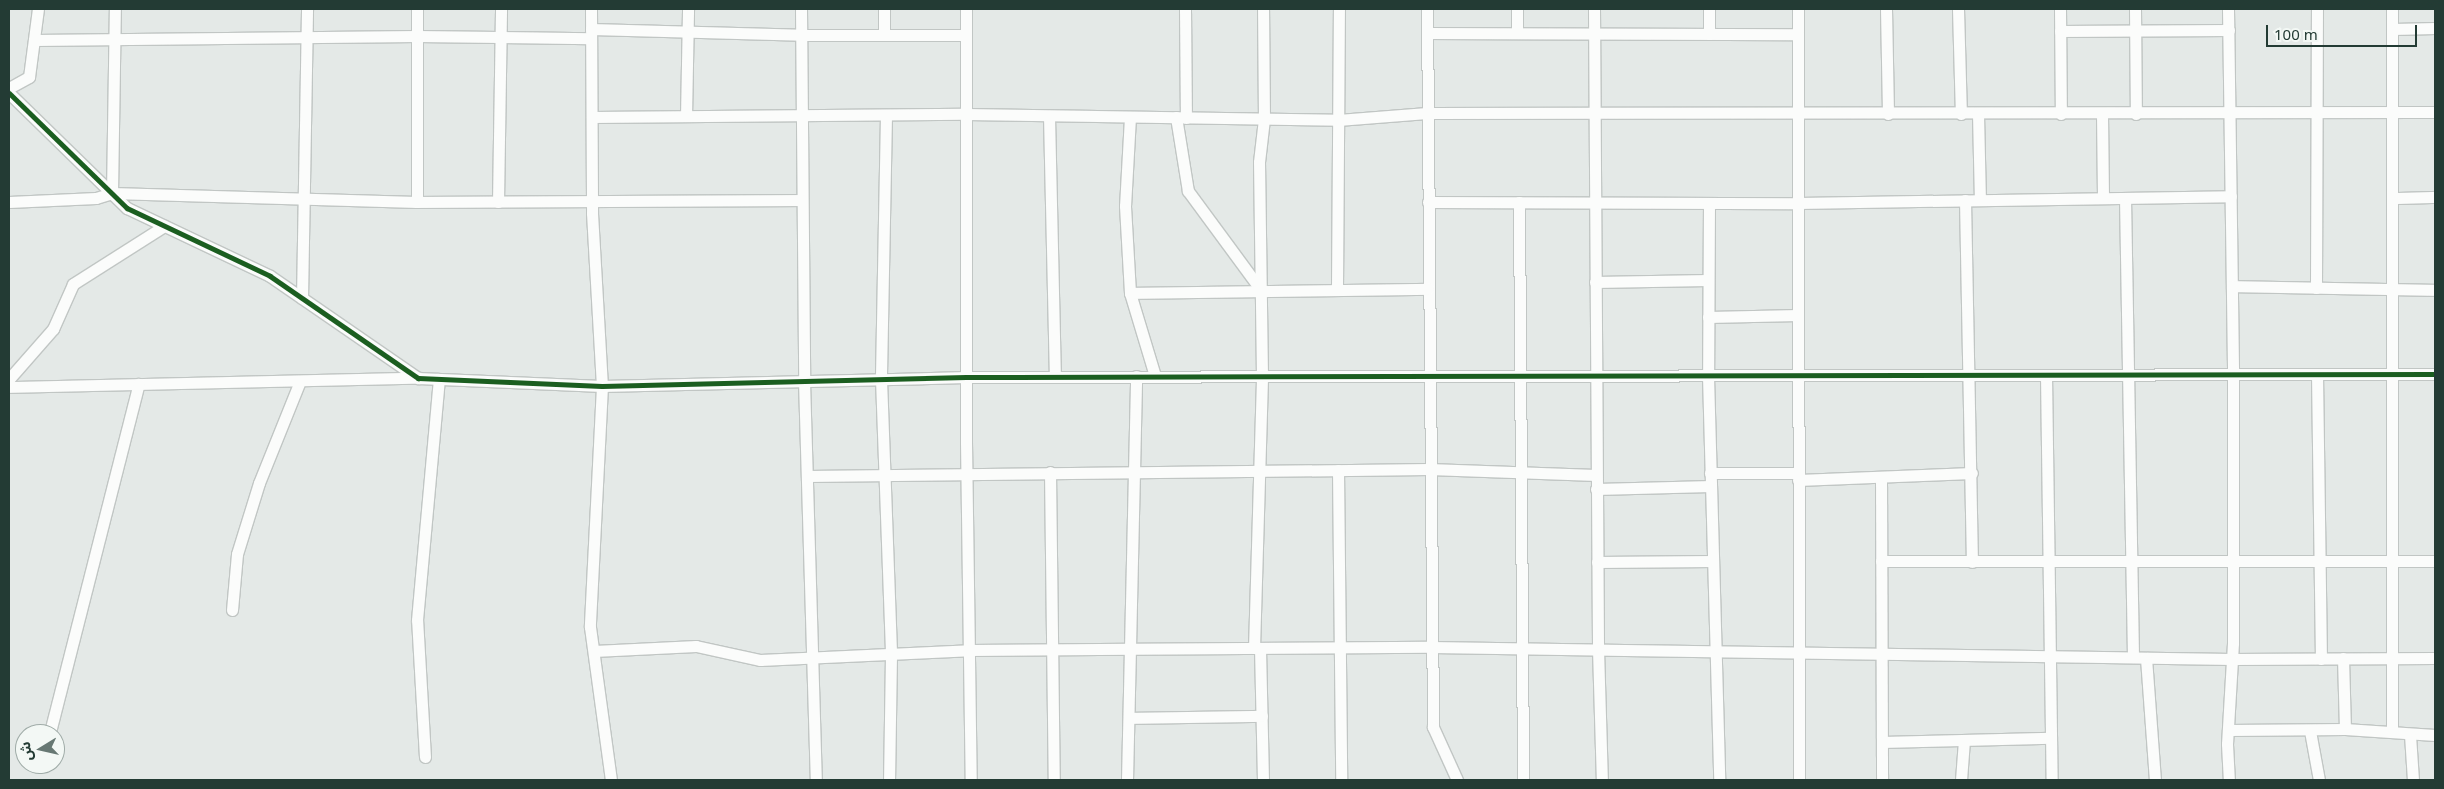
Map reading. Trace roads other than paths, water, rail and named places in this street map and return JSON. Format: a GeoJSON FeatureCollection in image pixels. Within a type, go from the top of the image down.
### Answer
{"type":"FeatureCollection","features":[{"type":"Feature","properties":{"kind":"street"},"geometry":{"type":"LineString","coordinates":[[9,88],[29,77],[38,9]]}},
{"type":"Feature","properties":{"kind":"street"},"geometry":{"type":"LineString","coordinates":[[112,193],[115,9]]}},
{"type":"Feature","properties":{"kind":"street"},"geometry":{"type":"LineString","coordinates":[[302,298],[307,9]]}},
{"type":"Feature","properties":{"kind":"street"},"geometry":{"type":"LineString","coordinates":[[417,9],[417,202]]}},
{"type":"Feature","properties":{"kind":"street"},"geometry":{"type":"LineString","coordinates":[[498,202],[501,9]]}},
{"type":"Feature","properties":{"kind":"street"},"geometry":{"type":"LineString","coordinates":[[591,9],[592,203],[602,386],[590,627],[611,780]]}},
{"type":"Feature","properties":{"kind":"street"},"geometry":{"type":"LineString","coordinates":[[686,116],[688,9]]}},
{"type":"Feature","properties":{"kind":"street"},"geometry":{"type":"LineString","coordinates":[[801,9],[804,381],[816,780]]}},
{"type":"Feature","properties":{"kind":"street"},"geometry":{"type":"LineString","coordinates":[[884,9],[884,35]]}},
{"type":"Feature","properties":{"kind":"street"},"geometry":{"type":"LineString","coordinates":[[966,9],[966,473],[971,780]]}},
{"type":"Feature","properties":{"kind":"street"},"geometry":{"type":"LineString","coordinates":[[1185,9],[1181,118],[1188,191],[1261,290]]}},
{"type":"Feature","properties":{"kind":"street"},"geometry":{"type":"LineString","coordinates":[[1263,9],[1264,119],[1259,162],[1262,376],[1257,648],[1262,716],[1263,780]]}},
{"type":"Feature","properties":{"kind":"street"},"geometry":{"type":"LineString","coordinates":[[1337,288],[1339,9]]}},
{"type":"Feature","properties":{"kind":"street"},"geometry":{"type":"LineString","coordinates":[[1427,9],[1428,376],[1433,727],[1457,780]]}},
{"type":"Feature","properties":{"kind":"street"},"geometry":{"type":"LineString","coordinates":[[1517,9],[1518,34]]}},
{"type":"Feature","properties":{"kind":"street"},"geometry":{"type":"LineString","coordinates":[[1594,9],[1596,489],[1602,780]]}},
{"type":"Feature","properties":{"kind":"street"},"geometry":{"type":"LineString","coordinates":[[1709,9],[1709,34]]}},
{"type":"Feature","properties":{"kind":"street"},"geometry":{"type":"LineString","coordinates":[[1798,9],[1799,780]]}},
{"type":"Feature","properties":{"kind":"street"},"geometry":{"type":"LineString","coordinates":[[1886,9],[1888,114]]}},
{"type":"Feature","properties":{"kind":"street"},"geometry":{"type":"LineString","coordinates":[[1958,9],[1961,114]]}},
{"type":"Feature","properties":{"kind":"street"},"geometry":{"type":"LineString","coordinates":[[2060,9],[2061,114]]}},
{"type":"Feature","properties":{"kind":"street"},"geometry":{"type":"LineString","coordinates":[[2135,9],[2136,114]]}},
{"type":"Feature","properties":{"kind":"street"},"geometry":{"type":"LineString","coordinates":[[2228,9],[2233,375],[2233,563],[2229,780]]}},
{"type":"Feature","properties":{"kind":"street"},"geometry":{"type":"LineString","coordinates":[[2316,288],[2317,9]]}},
{"type":"Feature","properties":{"kind":"street"},"geometry":{"type":"LineString","coordinates":[[2392,9],[2395,374],[2391,658],[2392,731]]}},
{"type":"Feature","properties":{"kind":"street"},"geometry":{"type":"LineString","coordinates":[[2393,28],[2435,28]]}},
{"type":"Feature","properties":{"kind":"street"},"geometry":{"type":"LineString","coordinates":[[2060,31],[2229,30]]}},
{"type":"Feature","properties":{"kind":"street"},"geometry":{"type":"LineString","coordinates":[[34,40],[417,36],[501,37],[688,32],[801,35],[966,35]]}},
{"type":"Feature","properties":{"kind":"street"},"geometry":{"type":"LineString","coordinates":[[1427,34],[1798,34]]}},
{"type":"Feature","properties":{"kind":"street"},"geometry":{"type":"LineString","coordinates":[[9,93],[127,208],[270,276],[418,378]]}},
{"type":"Feature","properties":{"kind":"street"},"geometry":{"type":"LineString","coordinates":[[592,117],[966,114],[1338,120],[1428,113],[2230,114],[2435,112]]}},
{"type":"Feature","properties":{"kind":"street"},"geometry":{"type":"LineString","coordinates":[[1978,114],[1980,200]]}},
{"type":"Feature","properties":{"kind":"street"},"geometry":{"type":"LineString","coordinates":[[2102,114],[2103,198]]}},
{"type":"Feature","properties":{"kind":"street"},"geometry":{"type":"LineString","coordinates":[[886,115],[881,379],[891,655],[889,780]]}},
{"type":"Feature","properties":{"kind":"street"},"geometry":{"type":"LineString","coordinates":[[1049,116],[1055,376]]}},
{"type":"Feature","properties":{"kind":"street"},"geometry":{"type":"LineString","coordinates":[[1130,117],[1125,206],[1130,293],[1155,376]]}},
{"type":"Feature","properties":{"kind":"street"},"geometry":{"type":"LineString","coordinates":[[9,202],[96,198],[112,193],[417,202],[592,203],[802,200]]}},
{"type":"Feature","properties":{"kind":"street"},"geometry":{"type":"LineString","coordinates":[[1428,202],[1798,203],[2231,196]]}},
{"type":"Feature","properties":{"kind":"street"},"geometry":{"type":"LineString","coordinates":[[2394,198],[2435,197]]}},
{"type":"Feature","properties":{"kind":"street"},"geometry":{"type":"LineString","coordinates":[[2125,198],[2133,657]]}},
{"type":"Feature","properties":{"kind":"street"},"geometry":{"type":"LineString","coordinates":[[1965,200],[1971,375],[1972,562]]}},
{"type":"Feature","properties":{"kind":"street"},"geometry":{"type":"LineString","coordinates":[[1519,202],[1523,780]]}},
{"type":"Feature","properties":{"kind":"street"},"geometry":{"type":"LineString","coordinates":[[1709,203],[1708,376],[1719,780]]}},
{"type":"Feature","properties":{"kind":"street"},"geometry":{"type":"LineString","coordinates":[[9,379],[52,329],[73,284],[164,226]]}},
{"type":"Feature","properties":{"kind":"street"},"geometry":{"type":"LineString","coordinates":[[1595,282],[1708,280]]}},
{"type":"Feature","properties":{"kind":"street"},"geometry":{"type":"LineString","coordinates":[[2232,286],[2435,290]]}},
{"type":"Feature","properties":{"kind":"street"},"geometry":{"type":"LineString","coordinates":[[1130,293],[1337,288],[1428,289]]}},
{"type":"Feature","properties":{"kind":"street"},"geometry":{"type":"LineString","coordinates":[[1708,316],[1798,315]]}},
{"type":"Feature","properties":{"kind":"street"},"geometry":{"type":"LineString","coordinates":[[2317,374],[2321,658]]}},
{"type":"Feature","properties":{"kind":"street"},"geometry":{"type":"LineString","coordinates":[[9,387],[418,378],[602,386],[966,376],[2435,374]]}},
{"type":"Feature","properties":{"kind":"street"},"geometry":{"type":"LineString","coordinates":[[2046,375],[2052,780]]}},
{"type":"Feature","properties":{"kind":"street"},"geometry":{"type":"LineString","coordinates":[[1128,780],[1136,376]]}},
{"type":"Feature","properties":{"kind":"street"},"geometry":{"type":"LineString","coordinates":[[425,757],[417,620],[439,379]]}},
{"type":"Feature","properties":{"kind":"street"},"geometry":{"type":"LineString","coordinates":[[232,610],[237,554],[259,483],[300,381]]}},
{"type":"Feature","properties":{"kind":"street"},"geometry":{"type":"LineString","coordinates":[[52,724],[139,384]]}},
{"type":"Feature","properties":{"kind":"street"},"geometry":{"type":"LineString","coordinates":[[807,476],[1429,469],[1596,475]]}},
{"type":"Feature","properties":{"kind":"street"},"geometry":{"type":"LineString","coordinates":[[1338,470],[1341,780]]}},
{"type":"Feature","properties":{"kind":"street"},"geometry":{"type":"LineString","coordinates":[[1050,472],[1054,780]]}},
{"type":"Feature","properties":{"kind":"street"},"geometry":{"type":"LineString","coordinates":[[1710,473],[1798,477],[1880,477],[1972,473]]}},
{"type":"Feature","properties":{"kind":"street"},"geometry":{"type":"LineString","coordinates":[[1880,477],[1882,780]]}},
{"type":"Feature","properties":{"kind":"street"},"geometry":{"type":"LineString","coordinates":[[1596,489],[1711,486]]}},
{"type":"Feature","properties":{"kind":"street"},"geometry":{"type":"LineString","coordinates":[[1597,562],[1713,560]]}},
{"type":"Feature","properties":{"kind":"street"},"geometry":{"type":"LineString","coordinates":[[1881,561],[2233,563],[2435,561]]}},
{"type":"Feature","properties":{"kind":"street"},"geometry":{"type":"LineString","coordinates":[[594,652],[696,646],[760,660],[812,660],[969,650],[1431,647],[2232,659],[2435,658]]}},
{"type":"Feature","properties":{"kind":"street"},"geometry":{"type":"LineString","coordinates":[[2146,658],[2155,780]]}},
{"type":"Feature","properties":{"kind":"street"},"geometry":{"type":"LineString","coordinates":[[2342,658],[2345,729]]}},
{"type":"Feature","properties":{"kind":"street"},"geometry":{"type":"LineString","coordinates":[[1129,718],[1262,716]]}},
{"type":"Feature","properties":{"kind":"street"},"geometry":{"type":"LineString","coordinates":[[2229,730],[2310,732],[2345,729],[2392,731],[2410,735],[2435,735]]}},
{"type":"Feature","properties":{"kind":"street"},"geometry":{"type":"LineString","coordinates":[[2310,732],[2319,780]]}},
{"type":"Feature","properties":{"kind":"street"},"geometry":{"type":"LineString","coordinates":[[2410,735],[2413,780]]}},
{"type":"Feature","properties":{"kind":"street"},"geometry":{"type":"LineString","coordinates":[[1882,742],[2051,738]]}},
{"type":"Feature","properties":{"kind":"street"},"geometry":{"type":"LineString","coordinates":[[1961,780],[1964,740]]}}]}
